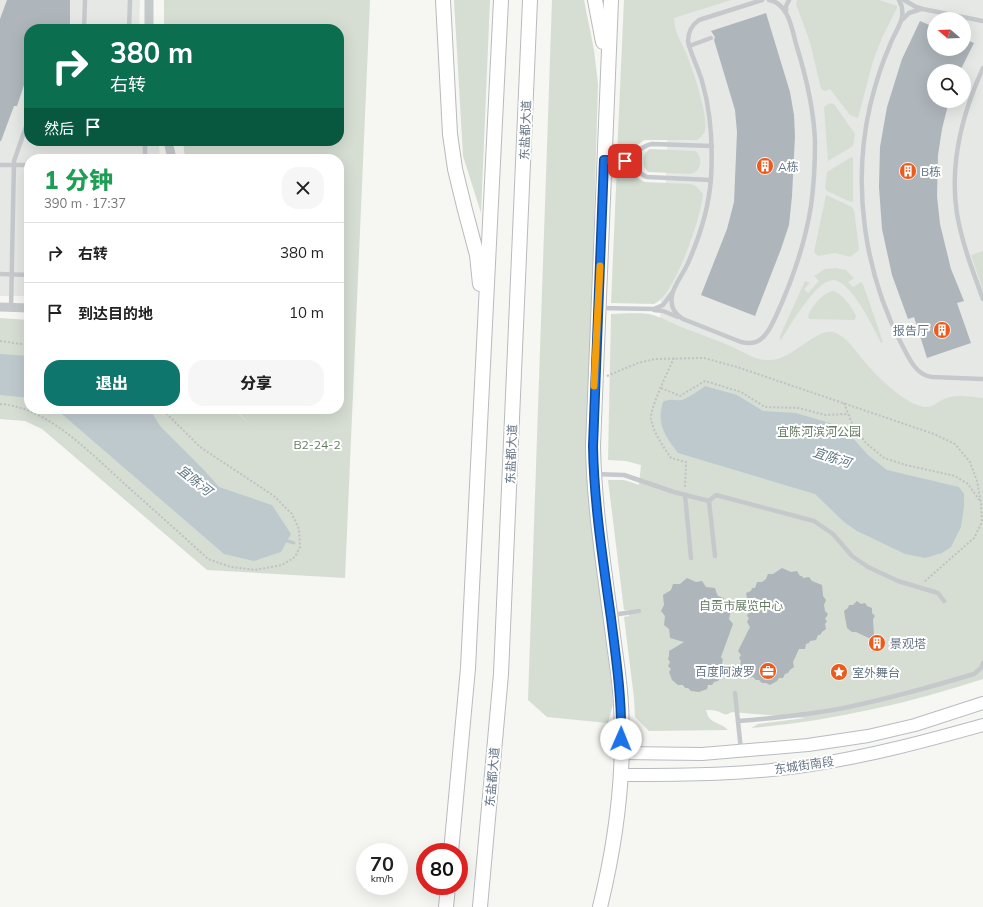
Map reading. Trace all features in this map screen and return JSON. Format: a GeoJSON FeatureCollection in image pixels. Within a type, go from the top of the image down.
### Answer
{"type":"FeatureCollection","features":[{"type":"Feature","properties":{"kind":"highway"},"geometry":{"type":"LineString","coordinates":[[443,0],[450,134],[455,169],[464,210],[477,255],[485,325]]}},
{"type":"Feature","properties":{"kind":"highway"},"geometry":{"type":"LineString","coordinates":[[452,843],[468,668],[501,0]]}},
{"type":"Feature","properties":{"kind":"highway","name":"东盐都大道"},"geometry":{"type":"LineString","coordinates":[[480,907],[501,674],[530,0]]}},
{"type":"Feature","properties":{"kind":"highway"},"geometry":{"type":"LineString","coordinates":[[595,0],[608,70]]}},
{"type":"Feature","properties":{"kind":"highway"},"geometry":{"type":"LineString","coordinates":[[600,907],[609,870],[615,832],[621,753],[621,704],[593,474],[594,381],[611,0]]}},
{"type":"Feature","properties":{"kind":"highway"},"geometry":{"type":"LineString","coordinates":[[446,907],[447,895]]}},
{"type":"Feature","properties":{"kind":"main road","name":"东城街南段"},"geometry":{"type":"LineString","coordinates":[[621,753],[702,754],[741,752],[808,745],[868,736],[915,725],[983,703]]}},
{"type":"Feature","properties":{"kind":"main road","name":"东城街南段"},"geometry":{"type":"LineString","coordinates":[[620,775],[701,775],[810,765],[909,746],[983,725]]}},
{"type":"Feature","properties":{"kind":"street"},"geometry":{"type":"LineString","coordinates":[[149,0],[149,24]]}},
{"type":"Feature","properties":{"kind":"street"},"geometry":{"type":"LineString","coordinates":[[0,308],[24,308]]}},
{"type":"Feature","properties":{"kind":"lane"},"geometry":{"type":"LineString","coordinates":[[84,24],[85,0]]}},
{"type":"Feature","properties":{"kind":"lane"},"geometry":{"type":"LineString","coordinates":[[129,24],[130,0]]}},
{"type":"Feature","properties":{"kind":"lane"},"geometry":{"type":"LineString","coordinates":[[683,319],[676,313],[672,306],[672,295],[699,236],[707,205],[711,180],[712,146],[706,96],[699,70],[689,46],[688,40],[690,30],[692,26],[700,20],[762,0]]}},
{"type":"Feature","properties":{"kind":"lane"},"geometry":{"type":"LineString","coordinates":[[598,308],[663,311],[741,342],[756,342],[763,338],[768,332],[783,300],[804,239],[811,206],[814,178],[815,141],[807,83],[795,39],[787,16],[781,6],[775,1],[769,0]]}},
{"type":"Feature","properties":{"kind":"lane"},"geometry":{"type":"LineString","coordinates":[[787,16],[786,6],[788,0]]}},
{"type":"Feature","properties":{"kind":"lane"},"geometry":{"type":"LineString","coordinates":[[899,0],[902,12],[901,21],[880,70],[870,107],[866,130],[862,185],[864,218],[869,250],[879,290],[888,316],[903,347],[918,371],[926,377],[981,379]]}},
{"type":"Feature","properties":{"kind":"lane"},"geometry":{"type":"LineString","coordinates":[[904,0],[923,9],[983,22]]}},
{"type":"Feature","properties":{"kind":"lane"},"geometry":{"type":"LineString","coordinates":[[901,21],[909,13],[918,9],[923,9]]}},
{"type":"Feature","properties":{"kind":"lane"},"geometry":{"type":"LineString","coordinates":[[689,46],[711,38]]}},
{"type":"Feature","properties":{"kind":"lane"},"geometry":{"type":"LineString","coordinates":[[983,68],[961,128],[957,150],[955,180],[958,215],[962,237],[983,299]]}},
{"type":"Feature","properties":{"kind":"lane"},"geometry":{"type":"LineString","coordinates":[[11,308],[14,161],[24,132]]}},
{"type":"Feature","properties":{"kind":"lane"},"geometry":{"type":"LineString","coordinates":[[604,160],[621,160],[630,157],[645,146],[652,144],[712,146]]}},
{"type":"Feature","properties":{"kind":"lane"},"geometry":{"type":"LineString","coordinates":[[621,160],[630,164],[639,173],[647,177],[711,180]]}},
{"type":"Feature","properties":{"kind":"lane"},"geometry":{"type":"LineString","coordinates":[[0,165],[24,166]]}},
{"type":"Feature","properties":{"kind":"lane"},"geometry":{"type":"LineString","coordinates":[[0,274],[24,275]]}},
{"type":"Feature","properties":{"kind":"lane"},"geometry":{"type":"LineString","coordinates":[[650,310],[658,308],[662,305],[674,290]]}},
{"type":"Feature","properties":{"kind":"lane"},"geometry":{"type":"LineString","coordinates":[[593,474],[624,475],[685,495],[709,501]]}},
{"type":"Feature","properties":{"kind":"lane"},"geometry":{"type":"LineString","coordinates":[[685,495],[691,558]]}},
{"type":"Feature","properties":{"kind":"lane"},"geometry":{"type":"LineString","coordinates":[[709,501],[716,495],[814,521],[833,534],[852,556],[868,567],[889,578],[938,593],[944,601]]}},
{"type":"Feature","properties":{"kind":"lane"},"geometry":{"type":"LineString","coordinates":[[709,501],[715,556]]}},
{"type":"Feature","properties":{"kind":"lane"},"geometry":{"type":"LineString","coordinates":[[610,615],[639,611]]}},
{"type":"Feature","properties":{"kind":"lane"},"geometry":{"type":"LineString","coordinates":[[738,721],[822,711],[884,699],[974,674],[981,668],[983,663]]}},
{"type":"Feature","properties":{"kind":"lane"},"geometry":{"type":"LineString","coordinates":[[735,693],[741,752]]}},
{"type":"Feature","properties":{"kind":"path"},"geometry":{"type":"LineString","coordinates":[[0,341],[24,344]]}},
{"type":"Feature","properties":{"kind":"path"},"geometry":{"type":"LineString","coordinates":[[674,358],[650,418],[656,436],[671,458],[686,462],[685,495]]}},
{"type":"Feature","properties":{"kind":"path"},"geometry":{"type":"LineString","coordinates":[[594,381],[638,363],[655,359],[704,358],[730,365],[844,403],[934,434],[955,444],[970,462],[977,481],[981,503],[982,522],[974,538],[932,574],[919,588]]}},
{"type":"Feature","properties":{"kind":"path"},"geometry":{"type":"LineString","coordinates":[[661,388],[680,396],[705,381],[741,392],[765,407],[799,408],[825,415],[848,414]]}},
{"type":"Feature","properties":{"kind":"path"},"geometry":{"type":"LineString","coordinates":[[844,403],[853,426],[866,443],[884,458],[906,465],[955,476],[968,484],[981,503]]}},
{"type":"Feature","properties":{"kind":"path"},"geometry":{"type":"LineString","coordinates":[[0,404],[8,404],[24,410]]}},
{"type":"Feature","properties":{"kind":"path"},"geometry":{"type":"LineString","coordinates":[[37,414],[70,435],[208,559],[231,567],[256,570],[282,565],[295,558],[300,547],[299,530],[292,514],[274,496],[200,447],[167,414]]}},
{"type":"Feature","properties":{"kind":"shaded area"},"geometry":{"type":"Polygon","coordinates":[[[0,0],[140,0],[139,24],[24,24],[24,146],[159,146],[160,154],[24,154],[24,296],[0,296],[0,0]]]}},
{"type":"Feature","properties":{"kind":"shaded area"},"geometry":{"type":"Polygon","coordinates":[[[673,0],[983,0],[983,448],[660,322],[673,0]]]}},
{"type":"Feature","properties":{"kind":"green space","name":"B2-24-2"},"geometry":{"type":"Polygon","coordinates":[[[164,0],[370,0],[345,578],[207,570],[42,429],[25,421],[0,419],[0,318],[24,320],[24,414],[239,414],[250,425],[240,414],[344,414],[344,154],[184,154],[184,146],[344,146],[344,24],[164,24],[164,0]]]}},
{"type":"Feature","properties":{"kind":"green space"},"geometry":{"type":"Polygon","coordinates":[[[454,0],[490,0],[481,213],[463,156],[454,0]]]}},
{"type":"Feature","properties":{"kind":"green space"},"geometry":{"type":"Polygon","coordinates":[[[552,0],[584,0],[594,50],[598,84],[587,462],[589,499],[607,635],[613,704],[608,723],[547,717],[528,700],[552,0]]]}},
{"type":"Feature","properties":{"kind":"green space"},"geometry":{"type":"Polygon","coordinates":[[[624,0],[731,0],[674,18],[676,32],[696,80],[705,115],[705,131],[697,140],[644,140],[626,154],[617,155],[624,0]]]}},
{"type":"Feature","properties":{"kind":"green space"},"geometry":{"type":"Polygon","coordinates":[[[797,0],[879,0],[897,6],[873,61],[858,118],[850,115],[830,89],[825,91],[821,89],[810,42],[796,4],[797,0]]]}},
{"type":"Feature","properties":{"kind":"green space"},"geometry":{"type":"Polygon","coordinates":[[[830,103],[834,104],[855,134],[853,146],[828,161],[824,107],[830,103]]]}},
{"type":"Feature","properties":{"kind":"green space"},"geometry":{"type":"Polygon","coordinates":[[[650,149],[695,151],[700,160],[699,167],[691,174],[648,172],[644,167],[644,159],[646,152],[650,149]]]}},
{"type":"Feature","properties":{"kind":"green space"},"geometry":{"type":"Polygon","coordinates":[[[853,157],[853,201],[851,202],[827,191],[825,188],[827,172],[853,157]]]}},
{"type":"Feature","properties":{"kind":"green space"},"geometry":{"type":"Polygon","coordinates":[[[617,165],[627,167],[638,178],[645,182],[691,184],[696,186],[703,194],[698,219],[678,272],[662,298],[654,304],[611,303],[617,165]]]}},
{"type":"Feature","properties":{"kind":"green space"},"geometry":{"type":"Polygon","coordinates":[[[826,195],[852,207],[854,210],[859,249],[850,257],[835,253],[818,256],[814,252],[826,195]]]}},
{"type":"Feature","properties":{"kind":"green space"},"geometry":{"type":"Polygon","coordinates":[[[983,251],[983,291],[971,255],[983,251]]]}},
{"type":"Feature","properties":{"kind":"green space"},"geometry":{"type":"Polygon","coordinates":[[[835,268],[846,270],[854,278],[848,282],[853,287],[861,282],[863,284],[883,342],[881,343],[854,296],[840,282],[833,280],[826,282],[811,295],[781,340],[780,336],[805,281],[810,283],[804,289],[808,293],[819,281],[814,276],[825,269],[835,268]]]}},
{"type":"Feature","properties":{"kind":"green space"},"geometry":{"type":"Polygon","coordinates":[[[834,291],[844,298],[856,316],[855,320],[809,319],[808,316],[818,300],[826,294],[834,291]]]}},
{"type":"Feature","properties":{"kind":"green space"},"geometry":{"type":"Polygon","coordinates":[[[638,313],[653,315],[728,345],[752,357],[766,360],[779,359],[788,355],[821,334],[829,332],[836,333],[848,341],[863,360],[883,381],[900,395],[917,405],[928,407],[944,399],[956,396],[983,398],[983,679],[897,704],[810,721],[751,728],[758,724],[805,718],[732,712],[724,714],[706,710],[707,715],[712,721],[722,725],[728,730],[649,731],[635,717],[624,617],[629,616],[630,610],[624,610],[608,480],[624,480],[639,485],[641,465],[626,461],[608,460],[611,314],[638,313]]]}},
{"type":"Feature","properties":{"kind":"water"},"geometry":{"type":"Polygon","coordinates":[[[0,354],[24,356],[24,397],[0,395],[0,354]]]}},
{"type":"Feature","properties":{"kind":"water"},"geometry":{"type":"Polygon","coordinates":[[[705,386],[737,395],[763,411],[796,413],[843,427],[868,455],[887,470],[959,487],[964,494],[964,507],[961,527],[951,547],[942,553],[925,558],[905,554],[857,531],[844,522],[815,494],[678,453],[669,441],[661,423],[661,410],[663,402],[670,400],[682,400],[691,396],[705,386]]]}},
{"type":"Feature","properties":{"kind":"water"},"geometry":{"type":"Polygon","coordinates":[[[62,414],[153,414],[160,426],[219,487],[272,505],[291,534],[281,552],[254,561],[224,554],[62,414]]]}},
{"type":"Feature","properties":{"kind":"building"},"geometry":{"type":"Polygon","coordinates":[[[7,0],[70,0],[70,24],[24,24],[24,85],[17,106],[14,106],[1,141],[0,141],[0,19],[7,0]]]}},
{"type":"Feature","properties":{"kind":"building","name":"A栋"},"geometry":{"type":"Polygon","coordinates":[[[766,13],[790,92],[794,115],[795,136],[789,225],[755,316],[701,295],[727,229],[734,202],[737,132],[735,110],[714,40],[715,37],[711,31],[766,13]]]}},
{"type":"Feature","properties":{"kind":"building","name":"B栋"},"geometry":{"type":"Polygon","coordinates":[[[920,21],[927,24],[927,56],[968,56],[964,64],[927,64],[927,108],[947,108],[938,155],[937,196],[940,224],[951,269],[964,301],[957,303],[971,343],[927,358],[914,317],[908,319],[892,275],[882,229],[879,187],[880,147],[887,107],[902,59],[920,21]]]}},
{"type":"Feature","properties":{"kind":"building","name":"B栋"},"geometry":{"type":"Polygon","coordinates":[[[971,42],[974,43],[971,49],[971,42]]]}},
{"type":"Feature","properties":{"kind":"building"},"geometry":{"type":"Polygon","coordinates":[[[782,568],[791,572],[797,571],[803,578],[809,577],[812,581],[822,585],[823,596],[826,600],[824,605],[825,611],[828,614],[825,619],[827,621],[825,624],[826,629],[818,635],[816,640],[810,641],[806,644],[805,649],[799,649],[793,662],[794,667],[785,674],[783,678],[779,678],[770,685],[762,683],[753,677],[749,678],[743,673],[739,658],[741,655],[738,651],[750,627],[747,622],[749,618],[747,616],[748,613],[745,609],[748,604],[746,602],[746,593],[751,591],[752,588],[755,588],[757,582],[762,582],[766,579],[768,574],[773,574],[782,568]]]}},
{"type":"Feature","properties":{"kind":"building"},"geometry":{"type":"Polygon","coordinates":[[[687,578],[696,582],[702,581],[706,587],[715,588],[718,596],[724,598],[724,604],[731,610],[729,619],[733,624],[721,657],[724,667],[723,675],[712,685],[708,685],[707,689],[699,692],[691,691],[683,685],[678,685],[672,680],[669,672],[671,669],[668,666],[670,662],[668,659],[669,651],[684,642],[670,638],[669,629],[664,625],[665,616],[661,611],[664,605],[663,595],[671,590],[673,584],[680,584],[687,578]]]}},
{"type":"Feature","properties":{"kind":"building"},"geometry":{"type":"Polygon","coordinates":[[[857,601],[861,604],[865,603],[867,606],[872,608],[872,613],[875,616],[873,619],[874,636],[881,635],[886,642],[882,650],[873,652],[868,644],[871,639],[856,632],[852,632],[847,628],[844,611],[849,605],[853,605],[857,601]]]}},
{"type":"Feature","properties":{"kind":"waterway","name":"宜陈河"},"geometry":{"type":"LineString","coordinates":[[284,540],[294,543]]}},
{"type":"Feature","properties":{"kind":"slow traffic"},"geometry":{"type":"LineString","coordinates":[[594,386],[600,266]]}},
{"type":"Feature","properties":{"kind":"place","name":"A栋"},"geometry":{"type":"Point","coordinates":[765,166]}},
{"type":"Feature","properties":{"kind":"place","name":"B栋"},"geometry":{"type":"Point","coordinates":[908,171]}},
{"type":"Feature","properties":{"kind":"place","name":"报告厅"},"geometry":{"type":"Point","coordinates":[942,330]}},
{"type":"Feature","properties":{"kind":"place","name":"景观塔"},"geometry":{"type":"Point","coordinates":[877,643]}},
{"type":"Feature","properties":{"kind":"place","name":"百度阿波罗"},"geometry":{"type":"Point","coordinates":[768,671]}},
{"type":"Feature","properties":{"kind":"place","name":"室外舞台"},"geometry":{"type":"Point","coordinates":[839,672]}},
{"type":"Feature","properties":{"kind":"route"},"geometry":{"type":"LineString","coordinates":[[621,739],[621,704],[593,474],[593,446],[604,160],[625,161]]}},
{"type":"Feature","properties":{"kind":"park label","name":"宜陈河滨河公园"},"geometry":{"type":"Point","coordinates":[819,431]}},
{"type":"Feature","properties":{"kind":"park label","name":"自贡市展览中心"},"geometry":{"type":"Point","coordinates":[741,605]}}]}
